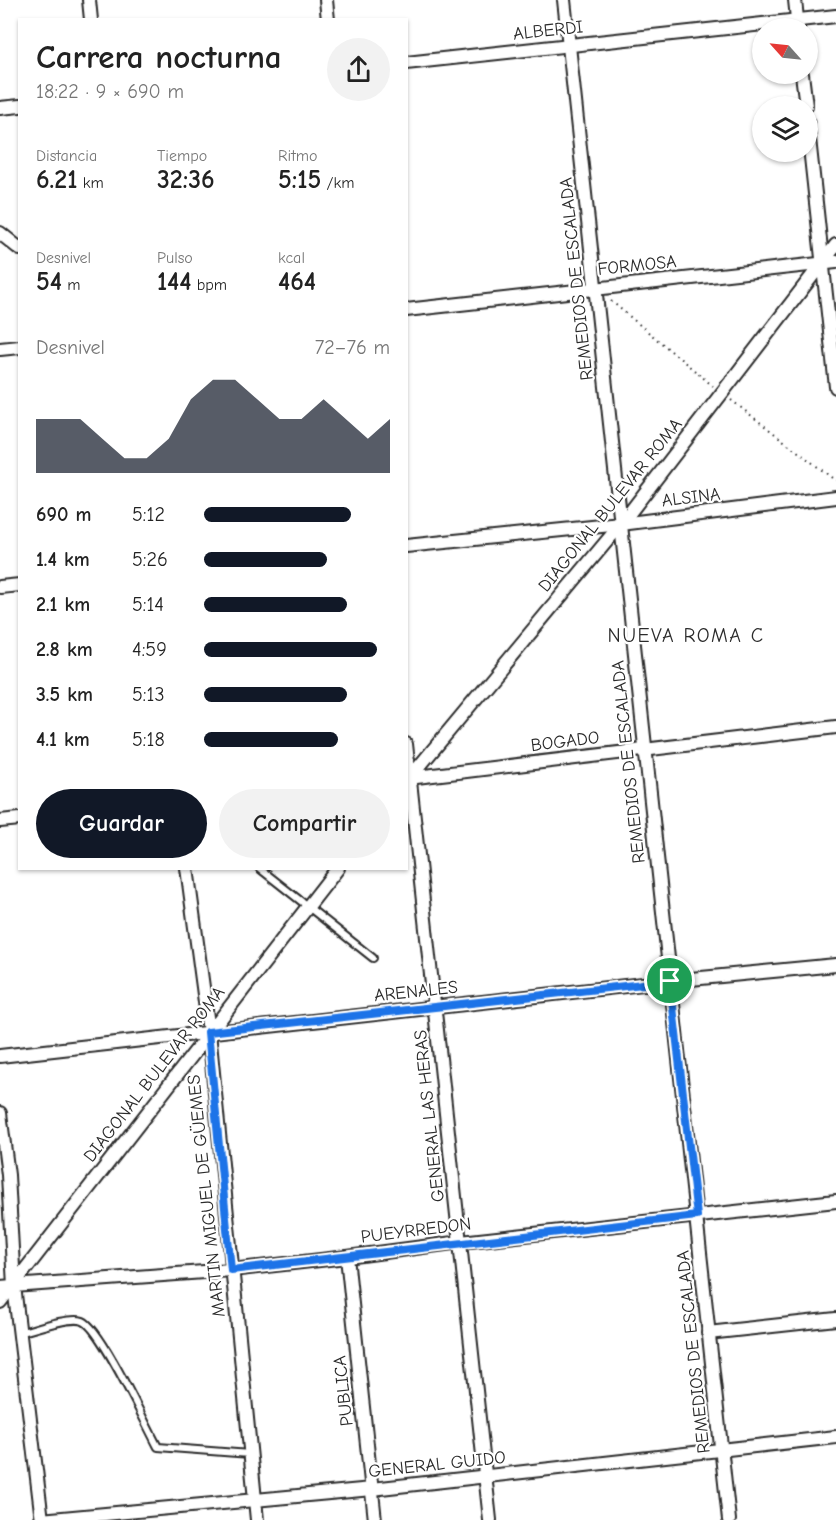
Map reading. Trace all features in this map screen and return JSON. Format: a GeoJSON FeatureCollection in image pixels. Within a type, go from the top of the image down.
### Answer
{"type":"FeatureCollection","features":[{"type":"Feature","properties":{"kind":"street"},"geometry":{"type":"LineString","coordinates":[[89,0],[91,18]]}},
{"type":"Feature","properties":{"kind":"street"},"geometry":{"type":"LineString","coordinates":[[326,0],[328,18]]}},
{"type":"Feature","properties":{"kind":"street","name":"REMEDIOS DE ESCALADA"},"geometry":{"type":"LineString","coordinates":[[564,0],[729,1520]]}},
{"type":"Feature","properties":{"kind":"street"},"geometry":{"type":"LineString","coordinates":[[795,0],[796,18]]}},
{"type":"Feature","properties":{"kind":"street","name":"ALBERDI"},"geometry":{"type":"LineString","coordinates":[[818,20],[836,16]]}},
{"type":"Feature","properties":{"kind":"street","name":"ALBERDI"},"geometry":{"type":"LineString","coordinates":[[408,63],[752,28]]}},
{"type":"Feature","properties":{"kind":"street"},"geometry":{"type":"LineString","coordinates":[[0,108],[18,106]]}},
{"type":"Feature","properties":{"kind":"street"},"geometry":{"type":"LineString","coordinates":[[811,162],[836,387]]}},
{"type":"Feature","properties":{"kind":"street"},"geometry":{"type":"LineString","coordinates":[[0,233],[18,247]]}},
{"type":"Feature","properties":{"kind":"street","name":"DIAGONAL BULEVAR ROMA"},"geometry":{"type":"LineString","coordinates":[[408,779],[621,524],[836,245]]}},
{"type":"Feature","properties":{"kind":"street","name":"FORMOSA"},"geometry":{"type":"LineString","coordinates":[[408,310],[836,262]]}},
{"type":"Feature","properties":{"kind":"street"},"geometry":{"type":"LineString","coordinates":[[0,349],[18,347]]}},
{"type":"Feature","properties":{"kind":"street","name":"ALSINA"},"geometry":{"type":"LineString","coordinates":[[408,546],[621,524],[836,497]]}},
{"type":"Feature","properties":{"kind":"street"},"geometry":{"type":"LineString","coordinates":[[0,587],[18,585]]}},
{"type":"Feature","properties":{"kind":"street","name":"BOGADO"},"geometry":{"type":"LineString","coordinates":[[408,779],[836,727]]}},
{"type":"Feature","properties":{"kind":"street","name":"GENERAL LAS HERAS"},"geometry":{"type":"LineString","coordinates":[[408,779],[436,1007],[490,1520]]}},
{"type":"Feature","properties":{"kind":"street"},"geometry":{"type":"LineString","coordinates":[[0,821],[18,819]]}},
{"type":"Feature","properties":{"kind":"street","name":"MARTIN MIGUEL DE GÜEMES"},"geometry":{"type":"LineString","coordinates":[[187,870],[208,1032],[257,1520]]}},
{"type":"Feature","properties":{"kind":"street","name":"DIAGONAL BULEVAR ROMA"},"geometry":{"type":"LineString","coordinates":[[0,1302],[336,870]]}},
{"type":"Feature","properties":{"kind":"street","name":"ARENALES"},"geometry":{"type":"LineString","coordinates":[[0,1056],[670,981],[836,965]]}},
{"type":"Feature","properties":{"kind":"street"},"geometry":{"type":"LineString","coordinates":[[0,1113],[14,1286],[41,1520]]}},
{"type":"Feature","properties":{"kind":"street","name":"PUEYRREDON"},"geometry":{"type":"LineString","coordinates":[[0,1287],[231,1270],[461,1242],[836,1202]]}},
{"type":"Feature","properties":{"kind":"street","name":"PUBLICA"},"geometry":{"type":"LineString","coordinates":[[347,1257],[375,1520]]}},
{"type":"Feature","properties":{"kind":"street"},"geometry":{"type":"LineString","coordinates":[[708,1333],[836,1319]]}},
{"type":"Feature","properties":{"kind":"street","name":"GENERAL GUIDO"},"geometry":{"type":"LineString","coordinates":[[41,1520],[372,1489],[836,1437]]}},
{"type":"Feature","properties":{"kind":"lane"},"geometry":{"type":"LineString","coordinates":[[261,870],[373,958]]}},
{"type":"Feature","properties":{"kind":"lane"},"geometry":{"type":"LineString","coordinates":[[19,1332],[75,1320],[85,1322],[107,1348],[158,1447],[250,1454]]}},
{"type":"Feature","properties":{"kind":"district","name":"NUEVA ROMA C"},"geometry":{"type":"Point","coordinates":[686,635]}},
{"type":"Feature","properties":{"kind":"route"},"geometry":{"type":"LineString","coordinates":[[670,981],[697,1216],[231,1270],[208,1032],[670,981]]}}]}
